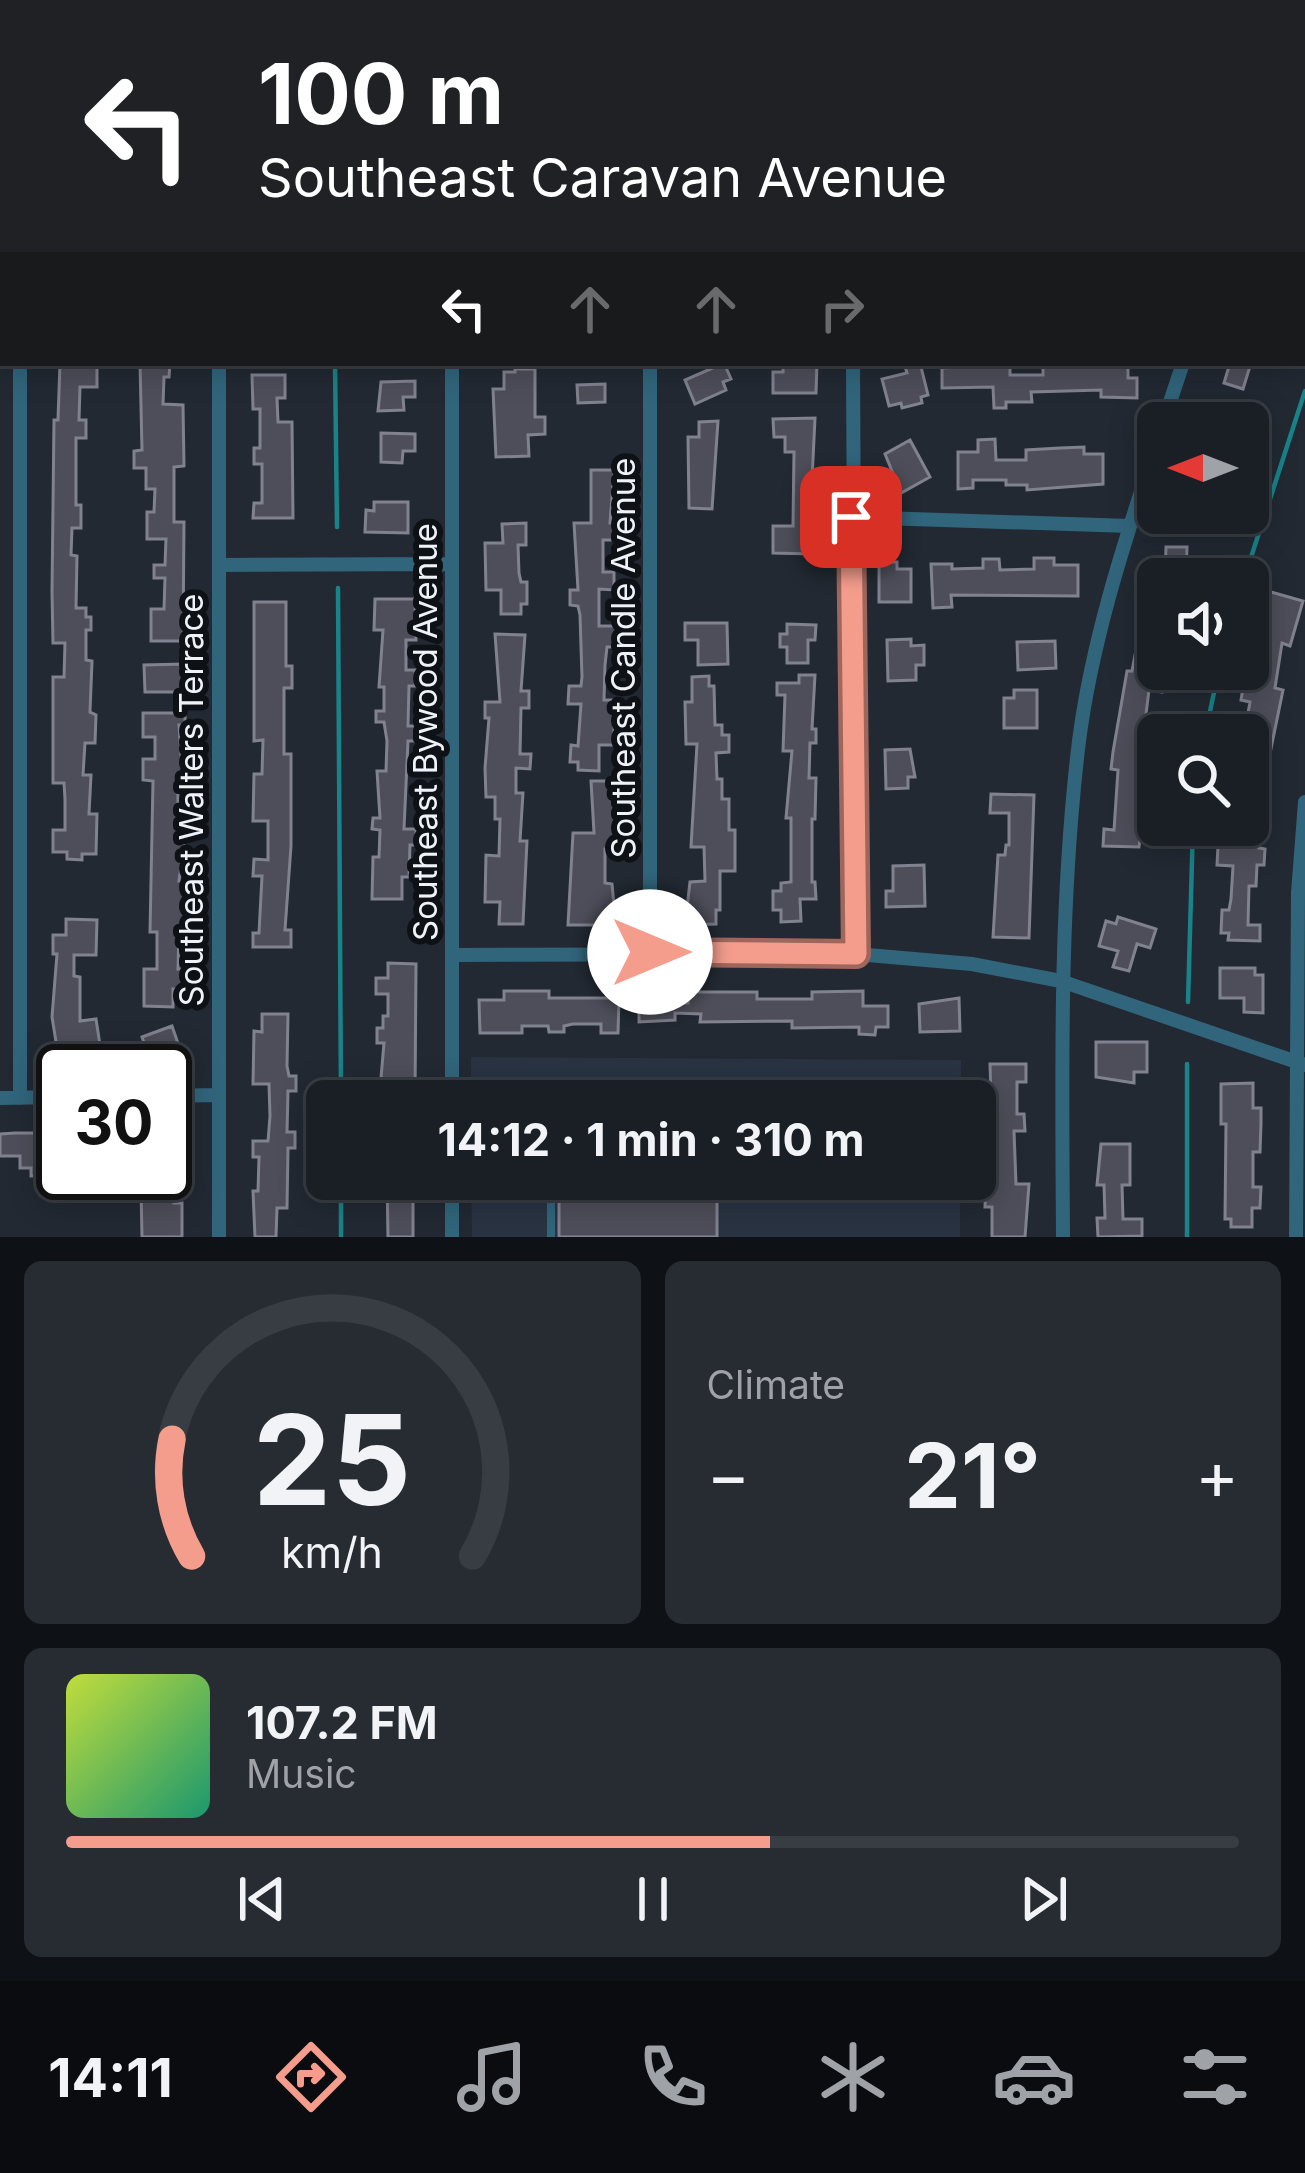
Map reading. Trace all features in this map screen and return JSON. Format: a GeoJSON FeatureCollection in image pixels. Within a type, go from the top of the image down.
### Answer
{"type":"FeatureCollection","features":[{"type":"Feature","properties":{"kind":"street"},"geometry":{"type":"LineString","coordinates":[[20,366],[20,1098]]}},
{"type":"Feature","properties":{"kind":"street","name":"Southeast Walters Terrace"},"geometry":{"type":"LineString","coordinates":[[219,366],[219,1237]]}},
{"type":"Feature","properties":{"kind":"street","name":"Southeast Bywood Avenue"},"geometry":{"type":"LineString","coordinates":[[452,366],[452,1080]]}},
{"type":"Feature","properties":{"kind":"street","name":"Southeast Candle Avenue"},"geometry":{"type":"LineString","coordinates":[[650,366],[650,952]]}},
{"type":"Feature","properties":{"kind":"street"},"geometry":{"type":"LineString","coordinates":[[853,366],[856,954]]}},
{"type":"Feature","properties":{"kind":"street"},"geometry":{"type":"LineString","coordinates":[[1170,402],[1182,366]]}},
{"type":"Feature","properties":{"kind":"street"},"geometry":{"type":"LineString","coordinates":[[1064,1237],[1061,981],[1079,739],[1137,504]]}},
{"type":"Feature","properties":{"kind":"street"},"geometry":{"type":"LineString","coordinates":[[851,517],[1130,526]]}},
{"type":"Feature","properties":{"kind":"street"},"geometry":{"type":"LineString","coordinates":[[219,565],[452,564]]}},
{"type":"Feature","properties":{"kind":"street"},"geometry":{"type":"LineString","coordinates":[[1296,1237],[1305,802]]}},
{"type":"Feature","properties":{"kind":"street"},"geometry":{"type":"LineString","coordinates":[[452,955],[856,954],[972,964],[1061,981],[1301,1064]]}},
{"type":"Feature","properties":{"kind":"street"},"geometry":{"type":"LineString","coordinates":[[192,1096],[217,1096]]}},
{"type":"Feature","properties":{"kind":"street"},"geometry":{"type":"LineString","coordinates":[[0,1097],[36,1098]]}},
{"type":"Feature","properties":{"kind":"street"},"geometry":{"type":"LineString","coordinates":[[452,1200],[452,1237]]}},
{"type":"Feature","properties":{"kind":"lane"},"geometry":{"type":"LineString","coordinates":[[551,1200],[551,1237]]}},
{"type":"Feature","properties":{"kind":"shaded area"},"geometry":{"type":"Polygon","coordinates":[[[471,1057],[961,1060],[961,1080],[471,1080],[471,1057]]]}},
{"type":"Feature","properties":{"kind":"shaded area"},"geometry":{"type":"Polygon","coordinates":[[[471,1200],[960,1200],[960,1237],[472,1237],[471,1200]]]}},
{"type":"Feature","properties":{"kind":"building"},"geometry":{"type":"Polygon","coordinates":[[[60,366],[97,366],[97,387],[80,387],[79,420],[86,420],[86,438],[76,438],[76,505],[81,505],[81,528],[72,528],[71,555],[77,556],[76,608],[86,608],[86,617],[91,617],[86,660],[92,661],[90,712],[96,715],[95,743],[85,743],[83,775],[91,775],[89,814],[97,814],[96,854],[82,854],[82,860],[67,859],[67,852],[53,852],[53,830],[65,830],[64,783],[53,783],[53,677],[64,677],[65,643],[53,643],[54,420],[58,420],[60,366]]]}},
{"type":"Feature","properties":{"kind":"building"},"geometry":{"type":"Polygon","coordinates":[[[140,366],[170,366],[169,377],[164,377],[163,404],[183,405],[184,466],[174,467],[174,522],[184,522],[183,641],[151,641],[151,609],[164,609],[165,578],[154,578],[154,565],[165,565],[166,539],[147,539],[147,512],[154,512],[155,489],[146,489],[146,468],[134,468],[134,451],[142,450],[140,366]]]}},
{"type":"Feature","properties":{"kind":"building"},"geometry":{"type":"Polygon","coordinates":[[[717,366],[725,366],[731,379],[723,382],[726,390],[695,404],[685,380],[717,366]]]}},
{"type":"Feature","properties":{"kind":"building"},"geometry":{"type":"Polygon","coordinates":[[[783,366],[817,366],[816,393],[773,393],[773,372],[783,372],[783,366]]]}},
{"type":"Feature","properties":{"kind":"building"},"geometry":{"type":"Polygon","coordinates":[[[905,366],[921,366],[928,395],[921,397],[922,403],[889,406],[882,379],[907,373],[905,366]]]}},
{"type":"Feature","properties":{"kind":"building"},"geometry":{"type":"Polygon","coordinates":[[[1010,366],[1010,375],[1043,375],[1043,366],[1128,366],[1128,378],[1137,378],[1137,398],[1101,397],[1101,390],[1031,392],[1032,402],[1006,402],[1006,408],[994,408],[993,387],[942,388],[942,368],[1010,366]]]}},
{"type":"Feature","properties":{"kind":"building"},"geometry":{"type":"Polygon","coordinates":[[[1229,366],[1250,366],[1243,389],[1224,383],[1229,366]]]}},
{"type":"Feature","properties":{"kind":"building"},"geometry":{"type":"Polygon","coordinates":[[[535,369],[535,417],[545,417],[545,434],[528,435],[529,456],[496,457],[493,389],[504,389],[504,372],[535,369]]]}},
{"type":"Feature","properties":{"kind":"building"},"geometry":{"type":"Polygon","coordinates":[[[252,375],[285,375],[285,398],[277,398],[278,422],[292,422],[293,518],[253,518],[254,503],[262,503],[262,464],[254,464],[254,448],[260,448],[260,409],[253,409],[252,375]]]}},
{"type":"Feature","properties":{"kind":"building"},"geometry":{"type":"Polygon","coordinates":[[[415,381],[415,397],[403,397],[404,410],[378,411],[381,382],[415,381]]]}},
{"type":"Feature","properties":{"kind":"building"},"geometry":{"type":"Polygon","coordinates":[[[605,384],[605,402],[578,403],[577,385],[605,384]]]}},
{"type":"Feature","properties":{"kind":"building"},"geometry":{"type":"Polygon","coordinates":[[[815,418],[816,542],[812,542],[812,554],[773,553],[773,526],[793,526],[794,452],[785,452],[785,437],[774,437],[773,419],[815,418]]]}},
{"type":"Feature","properties":{"kind":"building"},"geometry":{"type":"Polygon","coordinates":[[[718,421],[712,509],[689,508],[688,437],[699,437],[699,422],[718,421]]]}},
{"type":"Feature","properties":{"kind":"building"},"geometry":{"type":"Polygon","coordinates":[[[381,433],[415,434],[415,451],[403,451],[402,463],[381,462],[381,433]]]}},
{"type":"Feature","properties":{"kind":"building"},"geometry":{"type":"Polygon","coordinates":[[[995,439],[996,460],[1026,460],[1026,450],[1060,448],[1084,447],[1084,454],[1103,454],[1103,484],[1027,490],[1027,485],[1006,485],[1006,480],[973,480],[973,488],[958,489],[958,452],[978,452],[978,440],[995,439]]]}},
{"type":"Feature","properties":{"kind":"building"},"geometry":{"type":"Polygon","coordinates":[[[910,440],[930,477],[901,493],[885,454],[910,440]]]}},
{"type":"Feature","properties":{"kind":"building"},"geometry":{"type":"Polygon","coordinates":[[[591,470],[614,470],[610,523],[616,523],[616,540],[603,540],[603,572],[614,572],[614,590],[599,589],[599,626],[616,626],[616,647],[607,647],[604,700],[616,700],[613,745],[599,745],[599,771],[578,770],[578,762],[570,762],[571,745],[578,746],[581,704],[568,704],[569,686],[581,686],[582,677],[580,615],[578,606],[570,605],[570,590],[578,590],[574,523],[591,523],[591,470]]]}},
{"type":"Feature","properties":{"kind":"building"},"geometry":{"type":"Polygon","coordinates":[[[374,502],[408,502],[408,533],[365,532],[366,510],[374,511],[374,502]]]}},
{"type":"Feature","properties":{"kind":"building"},"geometry":{"type":"Polygon","coordinates":[[[526,523],[526,545],[518,545],[527,604],[521,604],[521,614],[501,614],[501,590],[486,590],[485,543],[503,543],[502,524],[526,523]]]}},
{"type":"Feature","properties":{"kind":"building"},"geometry":{"type":"Polygon","coordinates":[[[1166,547],[1187,547],[1187,558],[1166,558],[1166,547]]]}},
{"type":"Feature","properties":{"kind":"building"},"geometry":{"type":"Polygon","coordinates":[[[1034,558],[1054,558],[1054,565],[1078,565],[1078,596],[951,595],[952,607],[933,608],[931,564],[983,568],[983,559],[999,559],[1000,570],[1034,569],[1034,558]]]}},
{"type":"Feature","properties":{"kind":"building"},"geometry":{"type":"Polygon","coordinates":[[[879,562],[897,562],[897,569],[911,569],[911,602],[879,602],[879,562]]]}},
{"type":"Feature","properties":{"kind":"building"},"geometry":{"type":"Polygon","coordinates":[[[1271,592],[1303,601],[1290,646],[1282,643],[1275,688],[1283,690],[1269,758],[1269,714],[1248,714],[1250,702],[1241,700],[1243,690],[1269,690],[1271,592]]]}},
{"type":"Feature","properties":{"kind":"building"},"geometry":{"type":"Polygon","coordinates":[[[375,599],[415,599],[416,640],[406,640],[406,670],[415,670],[415,686],[409,686],[408,726],[415,726],[415,741],[408,741],[404,829],[416,829],[416,845],[410,845],[409,877],[402,877],[402,899],[372,899],[373,857],[379,857],[380,830],[372,829],[373,818],[380,818],[377,771],[386,771],[387,741],[384,722],[376,722],[376,711],[384,711],[384,687],[379,687],[383,630],[374,630],[375,599]]]}},
{"type":"Feature","properties":{"kind":"building"},"geometry":{"type":"Polygon","coordinates":[[[254,602],[286,602],[286,666],[292,666],[292,688],[284,688],[284,754],[291,754],[285,930],[291,930],[291,947],[253,947],[253,933],[259,933],[262,876],[253,876],[254,859],[268,860],[268,821],[253,821],[254,774],[262,774],[263,740],[254,741],[254,602]]]}},
{"type":"Feature","properties":{"kind":"building"},"geometry":{"type":"Polygon","coordinates":[[[685,623],[727,623],[728,664],[698,665],[698,640],[685,640],[685,623]]]}},
{"type":"Feature","properties":{"kind":"building"},"geometry":{"type":"Polygon","coordinates":[[[787,624],[816,625],[815,640],[808,640],[808,663],[787,663],[787,647],[780,647],[780,634],[787,634],[787,624]]]}},
{"type":"Feature","properties":{"kind":"building"},"geometry":{"type":"Polygon","coordinates":[[[495,634],[525,635],[521,691],[529,691],[529,708],[521,708],[520,754],[531,754],[530,769],[516,768],[516,793],[523,793],[520,841],[527,841],[523,924],[499,924],[500,902],[485,902],[486,855],[499,856],[500,819],[495,819],[495,797],[486,797],[485,768],[489,718],[485,718],[485,702],[500,702],[495,634]]]}},
{"type":"Feature","properties":{"kind":"building"},"geometry":{"type":"Polygon","coordinates":[[[911,639],[911,646],[924,645],[924,665],[916,665],[916,680],[888,681],[887,640],[911,639]]]}},
{"type":"Feature","properties":{"kind":"building"},"geometry":{"type":"Polygon","coordinates":[[[1055,641],[1056,668],[1018,670],[1017,642],[1055,641]]]}},
{"type":"Feature","properties":{"kind":"building"},"geometry":{"type":"Polygon","coordinates":[[[1137,645],[1137,690],[1149,690],[1146,714],[1137,714],[1139,847],[1103,846],[1104,829],[1114,830],[1118,770],[1111,769],[1127,671],[1132,671],[1137,645]]]}},
{"type":"Feature","properties":{"kind":"building"},"geometry":{"type":"Polygon","coordinates":[[[184,664],[184,692],[145,692],[144,665],[184,664]]]}},
{"type":"Feature","properties":{"kind":"building"},"geometry":{"type":"Polygon","coordinates":[[[799,675],[815,675],[812,729],[816,729],[816,743],[810,743],[809,778],[816,778],[812,882],[816,899],[800,899],[801,921],[781,922],[781,910],[773,910],[773,891],[791,882],[791,818],[786,818],[792,751],[783,751],[785,695],[777,695],[777,683],[799,683],[799,675]]]}},
{"type":"Feature","properties":{"kind":"building"},"geometry":{"type":"Polygon","coordinates":[[[709,676],[709,686],[714,686],[715,725],[722,725],[722,735],[729,735],[729,752],[716,753],[717,779],[722,779],[722,799],[729,799],[735,871],[720,871],[716,924],[685,925],[690,882],[705,881],[704,847],[691,847],[697,744],[686,744],[685,702],[692,702],[692,677],[709,676]]]}},
{"type":"Feature","properties":{"kind":"building"},"geometry":{"type":"Polygon","coordinates":[[[1014,690],[1037,690],[1037,728],[1004,728],[1004,698],[1014,698],[1014,690]]]}},
{"type":"Feature","properties":{"kind":"building"},"geometry":{"type":"Polygon","coordinates":[[[143,713],[185,713],[185,725],[179,725],[183,782],[178,782],[178,815],[180,835],[185,835],[179,881],[186,881],[185,932],[179,932],[178,969],[185,969],[184,989],[173,989],[173,1007],[144,1006],[144,969],[157,969],[157,932],[150,932],[153,781],[143,780],[143,759],[155,759],[155,737],[143,737],[143,713]]]}},
{"type":"Feature","properties":{"kind":"building"},"geometry":{"type":"Polygon","coordinates":[[[910,749],[915,777],[908,777],[908,788],[886,789],[885,750],[910,749]]]}},
{"type":"Feature","properties":{"kind":"building"},"geometry":{"type":"Polygon","coordinates":[[[591,781],[614,781],[616,849],[605,849],[605,883],[612,884],[616,925],[568,925],[573,833],[594,833],[591,781]]]}},
{"type":"Feature","properties":{"kind":"building"},"geometry":{"type":"Polygon","coordinates":[[[991,794],[1034,795],[1029,938],[993,937],[998,855],[1005,855],[1009,845],[1009,813],[990,813],[991,794]]]}},
{"type":"Feature","properties":{"kind":"building"},"geometry":{"type":"Polygon","coordinates":[[[1218,846],[1265,849],[1264,865],[1257,865],[1256,886],[1249,886],[1248,925],[1260,925],[1260,941],[1228,940],[1229,933],[1221,933],[1222,910],[1229,910],[1231,899],[1233,866],[1217,865],[1218,846]]]}},
{"type":"Feature","properties":{"kind":"building"},"geometry":{"type":"Polygon","coordinates":[[[924,865],[925,906],[886,907],[886,891],[893,891],[893,866],[924,865]]]}},
{"type":"Feature","properties":{"kind":"building"},"geometry":{"type":"Polygon","coordinates":[[[1118,917],[1156,929],[1150,948],[1137,944],[1129,971],[1113,967],[1118,951],[1099,946],[1106,921],[1116,924],[1118,917]]]}},
{"type":"Feature","properties":{"kind":"building"},"geometry":{"type":"Polygon","coordinates":[[[66,919],[97,920],[96,955],[74,955],[74,976],[80,977],[80,1021],[96,1019],[100,1044],[56,1044],[53,935],[66,935],[66,919]]]}},
{"type":"Feature","properties":{"kind":"building"},"geometry":{"type":"Polygon","coordinates":[[[388,963],[416,964],[415,1080],[381,1080],[384,1043],[377,1043],[377,1028],[383,1028],[383,1016],[388,1016],[388,994],[376,994],[376,978],[388,978],[388,963]]]}},
{"type":"Feature","properties":{"kind":"building"},"geometry":{"type":"Polygon","coordinates":[[[1220,968],[1255,968],[1255,975],[1263,975],[1263,1013],[1244,1012],[1244,998],[1220,998],[1220,968]]]}},
{"type":"Feature","properties":{"kind":"building"},"geometry":{"type":"Polygon","coordinates":[[[504,991],[549,991],[549,998],[619,998],[618,1033],[601,1033],[601,1024],[573,1024],[564,1026],[564,1032],[549,1032],[548,1026],[522,1026],[522,1033],[480,1033],[479,1000],[504,1000],[504,991]]]}},
{"type":"Feature","properties":{"kind":"building"},"geometry":{"type":"Polygon","coordinates":[[[639,991],[656,991],[656,1004],[688,1003],[689,992],[757,992],[757,999],[812,999],[812,992],[863,991],[863,1006],[888,1006],[888,1027],[876,1027],[875,1035],[859,1034],[859,1027],[792,1028],[792,1021],[700,1022],[701,1014],[675,1013],[675,1020],[639,1022],[639,991]]]}},
{"type":"Feature","properties":{"kind":"building"},"geometry":{"type":"Polygon","coordinates":[[[959,998],[960,1031],[920,1032],[919,1004],[959,998]]]}},
{"type":"Feature","properties":{"kind":"building"},"geometry":{"type":"Polygon","coordinates":[[[262,1014],[288,1014],[287,1066],[289,1076],[296,1076],[296,1091],[288,1091],[287,1132],[295,1132],[295,1148],[288,1148],[287,1208],[277,1208],[276,1237],[255,1237],[253,1191],[258,1191],[259,1157],[253,1157],[253,1141],[268,1141],[270,1116],[269,1084],[253,1084],[254,1031],[262,1032],[262,1014]]]}},
{"type":"Feature","properties":{"kind":"building"},"geometry":{"type":"Polygon","coordinates":[[[172,1026],[178,1044],[144,1044],[142,1037],[172,1026]]]}},
{"type":"Feature","properties":{"kind":"building"},"geometry":{"type":"Polygon","coordinates":[[[1096,1042],[1147,1042],[1147,1072],[1134,1072],[1134,1083],[1096,1077],[1096,1042]]]}},
{"type":"Feature","properties":{"kind":"building"},"geometry":{"type":"Polygon","coordinates":[[[990,1064],[1026,1064],[1026,1082],[1017,1082],[1017,1114],[1024,1114],[1025,1131],[1014,1131],[1016,1184],[1029,1184],[1025,1237],[992,1237],[992,1207],[985,1207],[985,1200],[996,1200],[996,1080],[990,1080],[990,1064]]]}},
{"type":"Feature","properties":{"kind":"building"},"geometry":{"type":"Polygon","coordinates":[[[1253,1083],[1253,1108],[1261,1108],[1260,1152],[1253,1152],[1253,1187],[1261,1187],[1260,1208],[1252,1208],[1252,1227],[1231,1227],[1231,1219],[1225,1219],[1226,1124],[1221,1124],[1221,1084],[1253,1083]]]}},
{"type":"Feature","properties":{"kind":"building"},"geometry":{"type":"Polygon","coordinates":[[[36,1133],[36,1176],[31,1176],[31,1168],[20,1168],[20,1156],[0,1156],[0,1134],[36,1133]]]}},
{"type":"Feature","properties":{"kind":"building"},"geometry":{"type":"Polygon","coordinates":[[[1101,1144],[1130,1144],[1130,1185],[1122,1185],[1123,1219],[1142,1219],[1142,1236],[1098,1237],[1097,1218],[1105,1218],[1104,1185],[1097,1185],[1101,1144]]]}},
{"type":"Feature","properties":{"kind":"building"},"geometry":{"type":"Polygon","coordinates":[[[141,1200],[182,1203],[182,1237],[142,1237],[141,1200]]]}},
{"type":"Feature","properties":{"kind":"building"},"geometry":{"type":"Polygon","coordinates":[[[387,1200],[413,1200],[413,1237],[388,1237],[387,1200]]]}},
{"type":"Feature","properties":{"kind":"building"},"geometry":{"type":"Polygon","coordinates":[[[559,1200],[717,1200],[717,1237],[559,1237],[559,1200]]]}},
{"type":"Feature","properties":{"kind":"waterway"},"geometry":{"type":"LineString","coordinates":[[335,366],[337,527]]}},
{"type":"Feature","properties":{"kind":"waterway"},"geometry":{"type":"LineString","coordinates":[[1251,558],[1305,391]]}},
{"type":"Feature","properties":{"kind":"waterway"},"geometry":{"type":"LineString","coordinates":[[338,588],[341,1080]]}},
{"type":"Feature","properties":{"kind":"waterway"},"geometry":{"type":"LineString","coordinates":[[1209,714],[1215,690]]}},
{"type":"Feature","properties":{"kind":"waterway"},"geometry":{"type":"LineString","coordinates":[[1188,1002],[1192,846]]}},
{"type":"Feature","properties":{"kind":"waterway"},"geometry":{"type":"LineString","coordinates":[[1187,1064],[1187,1237]]}},
{"type":"Feature","properties":{"kind":"waterway"},"geometry":{"type":"LineString","coordinates":[[341,1200],[341,1237]]}},
{"type":"Feature","properties":{"kind":"route"},"geometry":{"type":"LineString","coordinates":[[650,952],[856,954],[851,517]]}}]}
